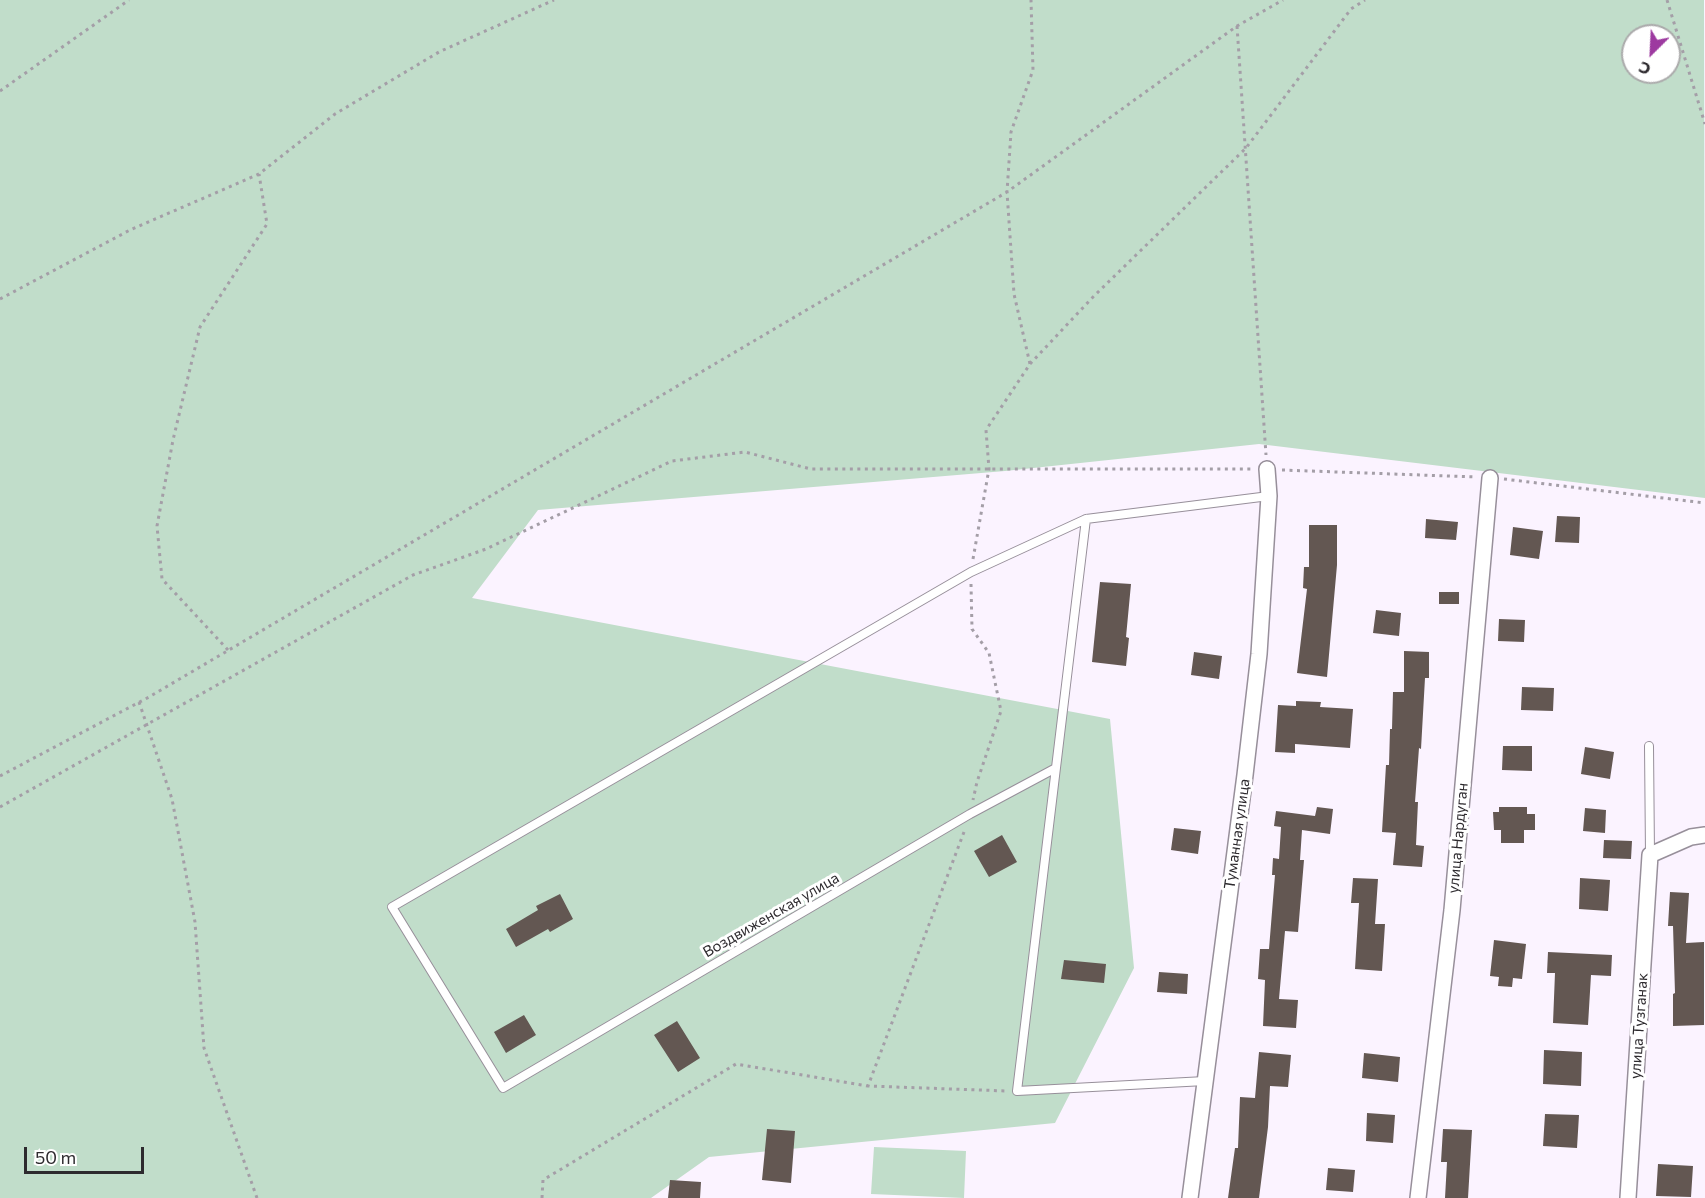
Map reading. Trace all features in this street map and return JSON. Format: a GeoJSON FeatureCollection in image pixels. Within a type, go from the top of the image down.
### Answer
{"type":"FeatureCollection","features":[{"type":"Feature","properties":{"kind":"street","name":"Туманная улица"},"geometry":{"type":"LineString","coordinates":[[1190,1198],[1245,775],[1257,665],[1269,496],[1267,469]]}},
{"type":"Feature","properties":{"kind":"street","name":"улица Нардуган"},"geometry":{"type":"LineString","coordinates":[[1418,1198],[1452,910],[1490,478]]}},
{"type":"Feature","properties":{"kind":"street"},"geometry":{"type":"LineString","coordinates":[[1650,855],[1690,837],[1705,835]]}},
{"type":"Feature","properties":{"kind":"street","name":"улица Тузганак"},"geometry":{"type":"LineString","coordinates":[[1628,1198],[1650,855]]}},
{"type":"Feature","properties":{"kind":"lane"},"geometry":{"type":"LineString","coordinates":[[970,572],[1086,519],[1269,496]]}},
{"type":"Feature","properties":{"kind":"lane"},"geometry":{"type":"LineString","coordinates":[[1086,519],[1054,769],[1017,1091],[1205,1081]]}},
{"type":"Feature","properties":{"kind":"lane","name":"Воздвиженская улица"},"geometry":{"type":"LineString","coordinates":[[970,572],[392,907],[503,1088],[970,814],[1054,769]]}},
{"type":"Feature","properties":{"kind":"lane"},"geometry":{"type":"LineString","coordinates":[[1649,746],[1650,855]]}},
{"type":"Feature","properties":{"kind":"path"},"geometry":{"type":"LineString","coordinates":[[0,91],[129,0]]}},
{"type":"Feature","properties":{"kind":"path"},"geometry":{"type":"LineString","coordinates":[[0,299],[130,230],[259,174],[334,114],[429,58],[554,0]]}},
{"type":"Feature","properties":{"kind":"path"},"geometry":{"type":"LineString","coordinates":[[1030,364],[1014,294],[1007,192],[1011,132],[1033,70],[1031,0]]}},
{"type":"Feature","properties":{"kind":"path"},"geometry":{"type":"LineString","coordinates":[[0,776],[139,702],[1007,192],[1238,26],[1283,0]]}},
{"type":"Feature","properties":{"kind":"path"},"geometry":{"type":"LineString","coordinates":[[868,1086],[970,814],[977,782],[1001,711],[989,653],[972,629],[970,572],[989,469],[987,430],[1030,364],[1092,297],[1246,148],[1351,9],[1365,0]]}},
{"type":"Feature","properties":{"kind":"path"},"geometry":{"type":"LineString","coordinates":[[1667,0],[1705,124]]}},
{"type":"Feature","properties":{"kind":"path"},"geometry":{"type":"LineString","coordinates":[[0,807],[413,575],[486,549],[672,461],[745,452],[811,469],[1267,469],[1238,26]]}},
{"type":"Feature","properties":{"kind":"path"},"geometry":{"type":"LineString","coordinates":[[228,650],[162,579],[157,526],[172,440],[200,327],[267,224],[259,174]]}},
{"type":"Feature","properties":{"kind":"path"},"geometry":{"type":"LineString","coordinates":[[139,702],[145,726],[172,799],[195,922],[204,1048],[257,1198]]}},
{"type":"Feature","properties":{"kind":"path"},"geometry":{"type":"LineString","coordinates":[[542,1198],[543,1180],[736,1064],[868,1086],[1017,1091]]}},
{"type":"Feature","properties":{"kind":"green space"},"geometry":{"type":"Polygon","coordinates":[[[0,0],[1704,0],[1705,498],[1259,444],[1005,471],[538,510],[472,598],[1110,719],[1134,968],[1055,1123],[709,1157],[651,1198],[0,1198],[0,0]]]}},
{"type":"Feature","properties":{"kind":"green space"},"geometry":{"type":"Polygon","coordinates":[[[874,1147],[966,1151],[964,1198],[871,1194],[874,1147]]]}},
{"type":"Feature","properties":{"kind":"building"},"geometry":{"type":"Polygon","coordinates":[[[1557,516],[1580,517],[1579,543],[1555,542],[1557,516]]]}},
{"type":"Feature","properties":{"kind":"building"},"geometry":{"type":"Polygon","coordinates":[[[1426,519],[1458,522],[1456,540],[1425,538],[1426,519]]]}},
{"type":"Feature","properties":{"kind":"building"},"geometry":{"type":"Polygon","coordinates":[[[1309,525],[1337,525],[1337,565],[1327,677],[1297,673],[1307,589],[1303,588],[1304,567],[1309,567],[1309,525]]]}},
{"type":"Feature","properties":{"kind":"building"},"geometry":{"type":"Polygon","coordinates":[[[1513,527],[1543,531],[1539,559],[1510,555],[1513,527]]]}},
{"type":"Feature","properties":{"kind":"building"},"geometry":{"type":"Polygon","coordinates":[[[1100,582],[1131,584],[1126,666],[1092,662],[1100,582]]]}},
{"type":"Feature","properties":{"kind":"building"},"geometry":{"type":"Polygon","coordinates":[[[1439,592],[1459,592],[1459,604],[1439,604],[1439,592]]]}},
{"type":"Feature","properties":{"kind":"building"},"geometry":{"type":"Polygon","coordinates":[[[1376,610],[1401,613],[1399,636],[1373,633],[1376,610]]]}},
{"type":"Feature","properties":{"kind":"building"},"geometry":{"type":"Polygon","coordinates":[[[1499,619],[1525,620],[1524,642],[1498,641],[1499,619]]]}},
{"type":"Feature","properties":{"kind":"building"},"geometry":{"type":"Polygon","coordinates":[[[1404,651],[1429,652],[1429,678],[1425,678],[1415,802],[1418,802],[1416,845],[1424,846],[1422,867],[1393,865],[1396,833],[1382,832],[1386,765],[1389,765],[1390,729],[1392,729],[1393,692],[1404,692],[1404,651]]]}},
{"type":"Feature","properties":{"kind":"building"},"geometry":{"type":"Polygon","coordinates":[[[1194,652],[1222,656],[1219,679],[1191,675],[1194,652]]]}},
{"type":"Feature","properties":{"kind":"building"},"geometry":{"type":"Polygon","coordinates":[[[1522,687],[1554,688],[1553,711],[1521,710],[1522,687]]]}},
{"type":"Feature","properties":{"kind":"building"},"geometry":{"type":"Polygon","coordinates":[[[1296,701],[1321,702],[1320,707],[1353,709],[1350,748],[1295,744],[1295,753],[1275,752],[1278,705],[1296,706],[1296,701]]]}},
{"type":"Feature","properties":{"kind":"building"},"geometry":{"type":"Polygon","coordinates":[[[1503,746],[1532,746],[1532,771],[1502,770],[1503,746]]]}},
{"type":"Feature","properties":{"kind":"building"},"geometry":{"type":"Polygon","coordinates":[[[1585,747],[1614,752],[1610,779],[1581,774],[1585,747]]]}},
{"type":"Feature","properties":{"kind":"building"},"geometry":{"type":"Polygon","coordinates":[[[1317,807],[1333,809],[1330,834],[1302,830],[1300,860],[1304,860],[1298,932],[1285,931],[1279,999],[1298,1000],[1296,1028],[1263,1026],[1265,980],[1258,979],[1260,949],[1269,949],[1275,875],[1272,875],[1273,858],[1279,859],[1281,827],[1274,826],[1276,811],[1315,816],[1317,807]]]}},
{"type":"Feature","properties":{"kind":"building"},"geometry":{"type":"Polygon","coordinates":[[[1499,807],[1527,807],[1527,814],[1535,814],[1535,830],[1524,830],[1524,843],[1501,843],[1501,830],[1494,830],[1493,812],[1499,812],[1499,807]]]}},
{"type":"Feature","properties":{"kind":"building"},"geometry":{"type":"Polygon","coordinates":[[[1585,808],[1606,810],[1605,833],[1583,831],[1585,808]]]}},
{"type":"Feature","properties":{"kind":"building"},"geometry":{"type":"Polygon","coordinates":[[[1174,828],[1201,831],[1198,854],[1171,850],[1174,828]]]}},
{"type":"Feature","properties":{"kind":"building"},"geometry":{"type":"Polygon","coordinates":[[[1002,835],[1017,862],[989,877],[974,851],[1002,835]]]}},
{"type":"Feature","properties":{"kind":"building"},"geometry":{"type":"Polygon","coordinates":[[[1604,840],[1632,841],[1631,859],[1603,858],[1604,840]]]}},
{"type":"Feature","properties":{"kind":"building"},"geometry":{"type":"Polygon","coordinates":[[[1353,878],[1378,879],[1375,924],[1385,924],[1382,971],[1355,969],[1359,903],[1351,903],[1353,878]]]}},
{"type":"Feature","properties":{"kind":"building"},"geometry":{"type":"Polygon","coordinates":[[[1580,878],[1610,880],[1608,911],[1579,909],[1580,878]]]}},
{"type":"Feature","properties":{"kind":"building"},"geometry":{"type":"Polygon","coordinates":[[[1670,892],[1689,893],[1686,943],[1704,942],[1704,1025],[1673,1026],[1673,994],[1675,993],[1673,926],[1668,926],[1670,892]]]}},
{"type":"Feature","properties":{"kind":"building"},"geometry":{"type":"Polygon","coordinates":[[[560,894],[573,919],[550,932],[548,929],[516,947],[506,929],[538,910],[536,906],[560,894]]]}},
{"type":"Feature","properties":{"kind":"building"},"geometry":{"type":"Polygon","coordinates":[[[1494,940],[1526,944],[1522,979],[1513,978],[1512,987],[1498,986],[1499,977],[1490,976],[1494,940]]]}},
{"type":"Feature","properties":{"kind":"building"},"geometry":{"type":"Polygon","coordinates":[[[1548,952],[1612,955],[1611,976],[1591,975],[1588,1025],[1553,1023],[1555,973],[1547,973],[1548,952]]]}},
{"type":"Feature","properties":{"kind":"building"},"geometry":{"type":"Polygon","coordinates":[[[1064,960],[1106,964],[1104,983],[1061,979],[1064,960]]]}},
{"type":"Feature","properties":{"kind":"building"},"geometry":{"type":"Polygon","coordinates":[[[1159,972],[1188,974],[1187,994],[1157,992],[1159,972]]]}},
{"type":"Feature","properties":{"kind":"building"},"geometry":{"type":"Polygon","coordinates":[[[524,1015],[536,1035],[506,1053],[494,1032],[524,1015]]]}},
{"type":"Feature","properties":{"kind":"building"},"geometry":{"type":"Polygon","coordinates":[[[677,1021],[700,1058],[678,1072],[654,1035],[677,1021]]]}},
{"type":"Feature","properties":{"kind":"building"},"geometry":{"type":"Polygon","coordinates":[[[1544,1050],[1582,1052],[1581,1086],[1543,1084],[1544,1050]]]}},
{"type":"Feature","properties":{"kind":"building"},"geometry":{"type":"Polygon","coordinates":[[[1259,1052],[1291,1055],[1288,1087],[1270,1086],[1268,1127],[1259,1198],[1228,1198],[1235,1148],[1238,1148],[1240,1097],[1255,1098],[1259,1052]]]}},
{"type":"Feature","properties":{"kind":"building"},"geometry":{"type":"Polygon","coordinates":[[[1364,1053],[1400,1057],[1398,1082],[1362,1078],[1364,1053]]]}},
{"type":"Feature","properties":{"kind":"building"},"geometry":{"type":"Polygon","coordinates":[[[1367,1113],[1395,1115],[1393,1143],[1366,1141],[1367,1113]]]}},
{"type":"Feature","properties":{"kind":"building"},"geometry":{"type":"Polygon","coordinates":[[[1545,1114],[1579,1115],[1577,1148],[1543,1146],[1545,1114]]]}},
{"type":"Feature","properties":{"kind":"building"},"geometry":{"type":"Polygon","coordinates":[[[767,1129],[795,1131],[791,1183],[762,1180],[767,1129]]]}},
{"type":"Feature","properties":{"kind":"building"},"geometry":{"type":"Polygon","coordinates":[[[1443,1129],[1472,1130],[1468,1198],[1445,1198],[1447,1162],[1441,1162],[1443,1129]]]}},
{"type":"Feature","properties":{"kind":"building"},"geometry":{"type":"Polygon","coordinates":[[[1658,1164],[1693,1166],[1691,1197],[1656,1196],[1658,1164]]]}},
{"type":"Feature","properties":{"kind":"building"},"geometry":{"type":"Polygon","coordinates":[[[1328,1168],[1355,1170],[1353,1192],[1326,1190],[1328,1168]]]}},
{"type":"Feature","properties":{"kind":"building"},"geometry":{"type":"Polygon","coordinates":[[[670,1180],[701,1182],[700,1198],[668,1198],[670,1180]]]}}]}
